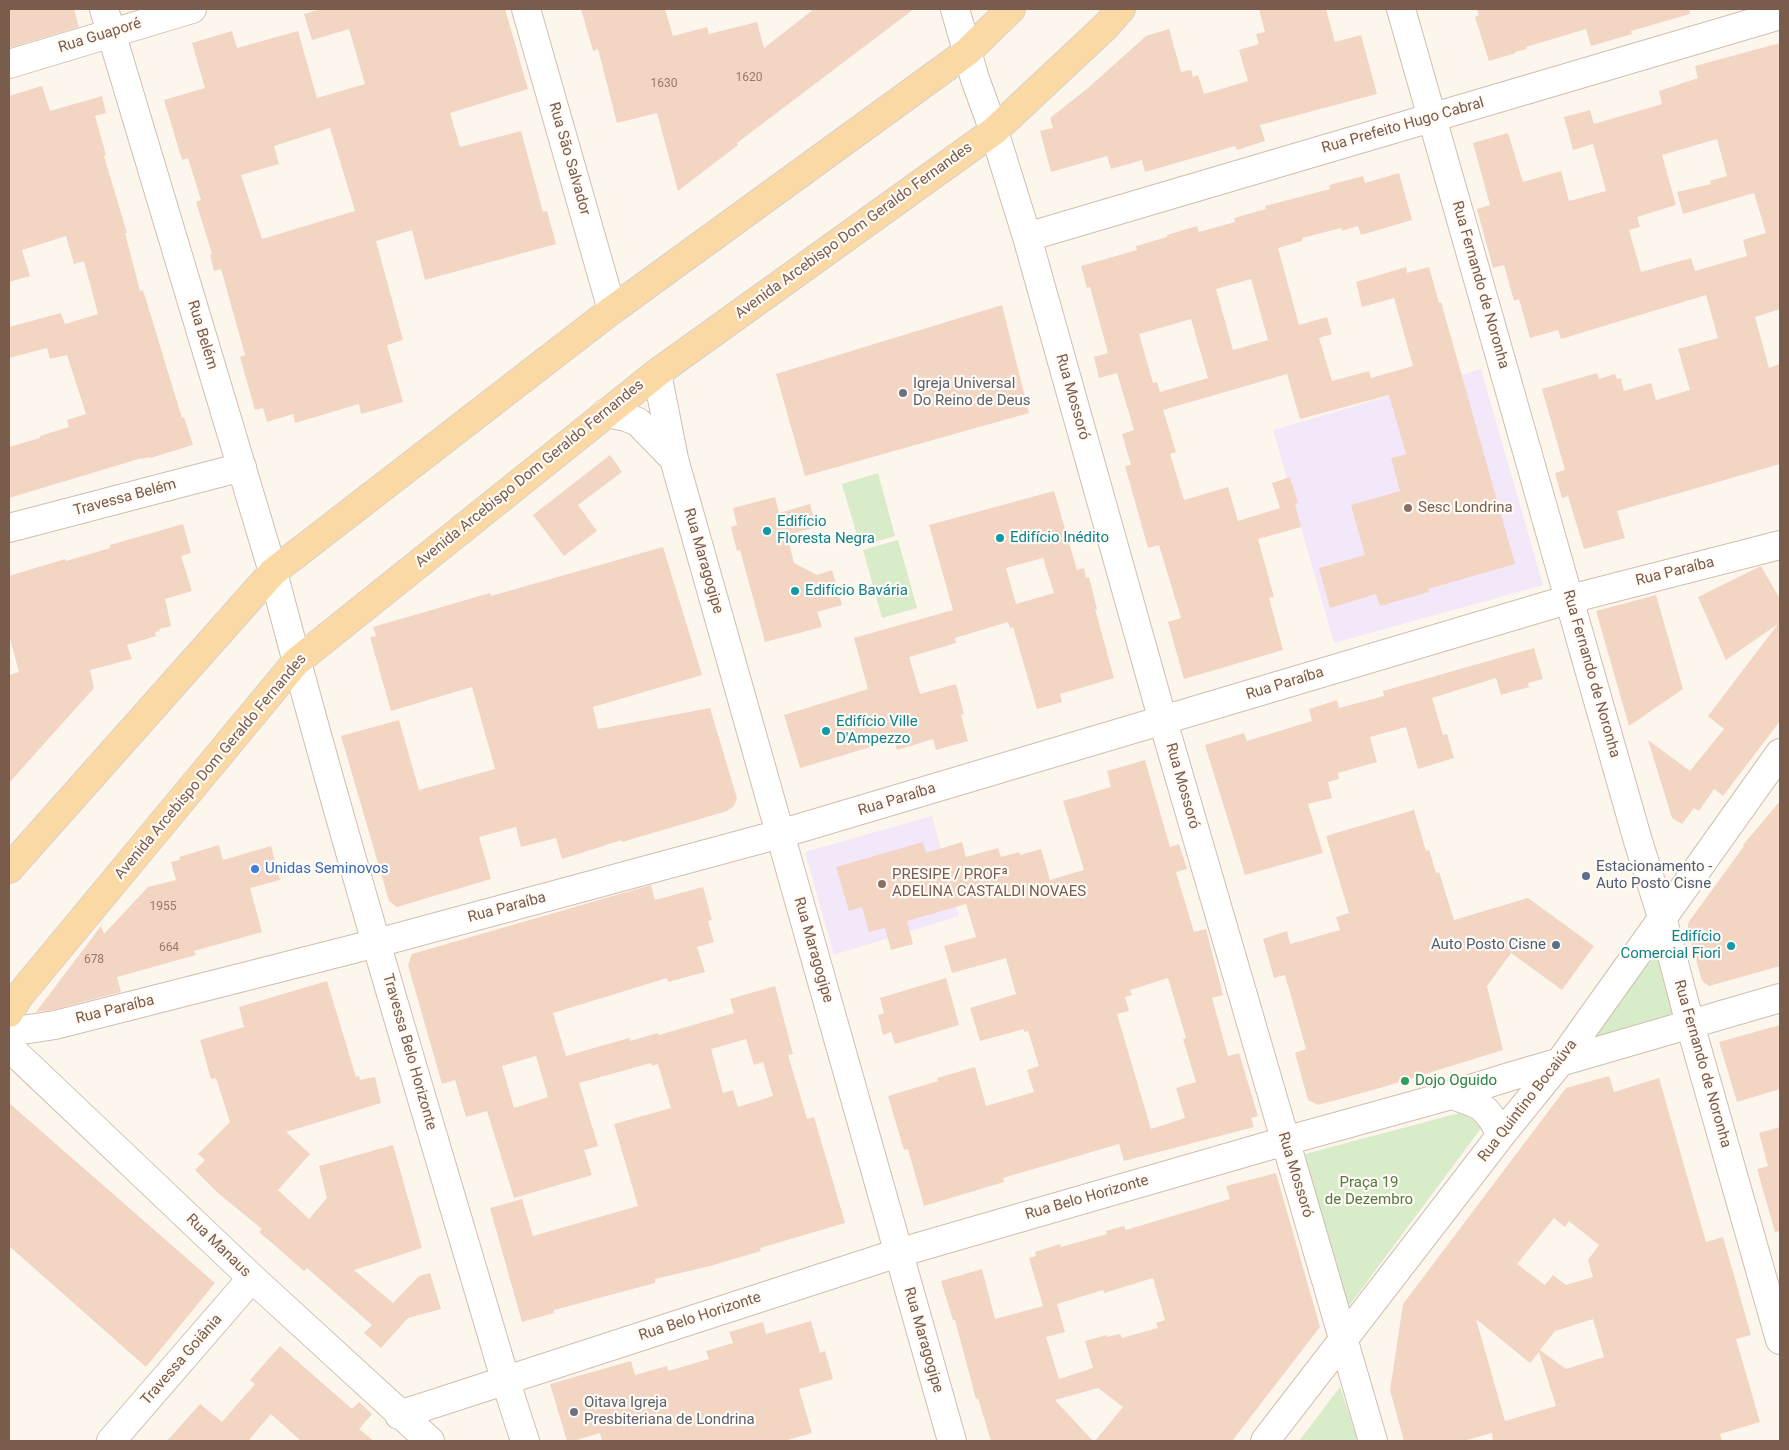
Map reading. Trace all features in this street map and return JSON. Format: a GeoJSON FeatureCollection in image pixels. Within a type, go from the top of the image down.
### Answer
{"type":"FeatureCollection","features":[{"type":"Feature","properties":{"kind":"main road"},"geometry":{"type":"LineString","coordinates":[[9,869],[273,572],[612,310],[966,52],[1011,9]]}},
{"type":"Feature","properties":{"kind":"main road","name":"Avenida Arcebispo Dom Geraldo Fernandes"},"geometry":{"type":"LineString","coordinates":[[9,1013],[20,994],[296,662],[656,373],[994,130],[1105,27],[1121,9]]}},
{"type":"Feature","properties":{"kind":"street","name":"Rua Guaporé"},"geometry":{"type":"LineString","coordinates":[[9,64],[108,20],[192,9]]}},
{"type":"Feature","properties":{"kind":"street","name":"Rua São Salvador"},"geometry":{"type":"LineString","coordinates":[[526,9],[612,310]]}},
{"type":"Feature","properties":{"kind":"street","name":"Rua Mossoró"},"geometry":{"type":"LineString","coordinates":[[955,9],[966,52],[994,130],[1027,237],[1163,721],[1373,1441]]}},
{"type":"Feature","properties":{"kind":"street","name":"Rua Fernando de Noronha"},"geometry":{"type":"LineString","coordinates":[[1401,9],[1638,841],[1662,917],[1690,1024],[1780,1340]]}},
{"type":"Feature","properties":{"kind":"street","name":"Rua Prefeito Hugo Cabral"},"geometry":{"type":"LineString","coordinates":[[1027,237],[1780,15]]}},
{"type":"Feature","properties":{"kind":"street","name":"Rua Belém"},"geometry":{"type":"LineString","coordinates":[[108,20],[273,572],[296,662]]}},
{"type":"Feature","properties":{"kind":"street","name":"Rua Maragogipe"},"geometry":{"type":"LineString","coordinates":[[656,373],[674,459],[952,1441]]}},
{"type":"Feature","properties":{"kind":"street","name":"Rua Maragogipe"},"geometry":{"type":"LineString","coordinates":[[606,413],[626,417],[638,422],[674,459]]}},
{"type":"Feature","properties":{"kind":"street","name":"Travessa Belém"},"geometry":{"type":"LineString","coordinates":[[9,528],[242,467]]}},
{"type":"Feature","properties":{"kind":"street","name":"Rua Paraíba"},"geometry":{"type":"LineString","coordinates":[[9,1032],[55,1026],[376,943],[780,834],[1570,599],[1780,545]]}},
{"type":"Feature","properties":{"kind":"street","name":"Travessa Belo Horizonte"},"geometry":{"type":"LineString","coordinates":[[296,662],[376,943],[525,1441]]}},
{"type":"Feature","properties":{"kind":"street","name":"Rua Quintino Bocaiúva"},"geometry":{"type":"LineString","coordinates":[[1265,1441],[1501,1135],[1560,1062],[1780,753]]}},
{"type":"Feature","properties":{"kind":"street","name":"Rua Belo Horizonte"},"geometry":{"type":"LineString","coordinates":[[399,1415],[505,1379],[898,1253],[1451,1095],[1780,998]]}},
{"type":"Feature","properties":{"kind":"street","name":"Rua Manaus"},"geometry":{"type":"LineString","coordinates":[[9,1047],[252,1278],[399,1415],[430,1441]]}},
{"type":"Feature","properties":{"kind":"street"},"geometry":{"type":"LineString","coordinates":[[1451,1095],[1479,1105],[1487,1111],[1501,1135]]}},
{"type":"Feature","properties":{"kind":"street","name":"Travessa Goiânia"},"geometry":{"type":"LineString","coordinates":[[111,1441],[252,1278]]}},
{"type":"Feature","properties":{"kind":"street"},"geometry":{"type":"LineString","coordinates":[[509,1441],[516,1415]]}},
{"type":"Feature","properties":{"kind":"shaded area","name":"Sesc Londrina"},"geometry":{"type":"Polygon","coordinates":[[[1481,369],[1543,585],[1334,643],[1273,430],[1481,369]]]}},
{"type":"Feature","properties":{"kind":"shaded area","name":"PRESIPE / PROFª ADELINA CASTALDI NOVAES"},"geometry":{"type":"Polygon","coordinates":[[[932,816],[959,916],[834,955],[805,852],[932,816]]]}},
{"type":"Feature","properties":{"kind":"green space"},"geometry":{"type":"Polygon","coordinates":[[[878,473],[895,536],[860,546],[842,484],[878,473]]]}},
{"type":"Feature","properties":{"kind":"green space"},"geometry":{"type":"Polygon","coordinates":[[[898,540],[917,608],[882,618],[863,550],[898,540]]]}},
{"type":"Feature","properties":{"kind":"green space"},"geometry":{"type":"Polygon","coordinates":[[[1664,941],[1679,1016],[1578,1046],[1664,941]]]}},
{"type":"Feature","properties":{"kind":"green space","name":"Praça 19 de Dezembro"},"geometry":{"type":"Polygon","coordinates":[[[1463,1112],[1482,1127],[1346,1310],[1305,1154],[1463,1112]]]}},
{"type":"Feature","properties":{"kind":"green space"},"geometry":{"type":"Polygon","coordinates":[[[1340,1387],[1358,1441],[1299,1441],[1340,1387]]]}},
{"type":"Feature","properties":{"kind":"building"},"geometry":{"type":"Polygon","coordinates":[[[9,9],[74,9],[79,27],[9,48],[9,9]]]}},
{"type":"Feature","properties":{"kind":"building"},"geometry":{"type":"Polygon","coordinates":[[[321,9],[505,9],[528,89],[450,113],[460,147],[521,131],[543,212],[547,211],[556,244],[425,280],[412,230],[376,241],[403,340],[387,345],[403,402],[361,414],[359,404],[295,423],[293,414],[267,422],[263,408],[255,410],[240,357],[245,355],[221,269],[214,271],[210,255],[212,254],[196,202],[201,200],[188,158],[182,160],[164,100],[205,88],[192,43],[232,31],[237,48],[298,31],[317,98],[365,84],[349,29],[312,40],[304,14],[321,9]],[[330,128],[274,146],[279,164],[241,175],[262,239],[355,211],[330,128]]]}},
{"type":"Feature","properties":{"kind":"building"},"geometry":{"type":"Polygon","coordinates":[[[581,9],[665,9],[673,36],[707,27],[709,34],[757,22],[764,48],[814,9],[914,9],[737,143],[738,145],[678,191],[657,113],[617,123],[598,49],[593,51],[581,9]]]}},
{"type":"Feature","properties":{"kind":"building"},"geometry":{"type":"Polygon","coordinates":[[[1259,9],[1326,9],[1335,42],[1361,35],[1377,94],[1260,125],[1265,141],[1237,150],[1235,146],[1145,172],[1142,160],[1111,169],[1107,156],[1051,172],[1040,131],[1053,128],[1050,118],[1088,88],[1146,36],[1169,29],[1181,72],[1191,70],[1193,77],[1198,75],[1204,94],[1248,81],[1239,50],[1259,44],[1256,34],[1265,32],[1259,9]]]}},
{"type":"Feature","properties":{"kind":"building"},"geometry":{"type":"Polygon","coordinates":[[[1477,9],[1689,9],[1690,14],[1631,31],[1632,34],[1591,46],[1586,29],[1526,47],[1527,49],[1489,61],[1475,17],[1479,15],[1477,9]]]}},
{"type":"Feature","properties":{"kind":"building"},"geometry":{"type":"Polygon","coordinates":[[[1780,43],[1780,309],[1755,317],[1769,368],[1780,364],[1780,464],[1617,511],[1625,538],[1584,549],[1568,496],[1562,498],[1555,473],[1565,470],[1542,389],[1597,373],[1599,379],[1615,374],[1617,379],[1621,378],[1624,391],[1651,383],[1656,400],[1690,390],[1678,349],[1718,338],[1706,295],[1561,339],[1558,330],[1530,338],[1519,299],[1514,301],[1504,265],[1493,268],[1477,209],[1490,205],[1473,143],[1508,133],[1523,182],[1561,171],[1569,201],[1606,191],[1593,144],[1573,150],[1564,117],[1590,110],[1594,124],[1662,104],[1659,91],[1698,78],[1695,66],[1780,43]],[[1717,139],[1662,155],[1676,205],[1637,217],[1640,227],[1629,230],[1641,272],[1691,258],[1695,271],[1747,256],[1743,240],[1766,233],[1754,193],[1683,214],[1677,192],[1711,184],[1710,181],[1727,176],[1717,139]]]}},
{"type":"Feature","properties":{"kind":"building"},"geometry":{"type":"Polygon","coordinates":[[[42,86],[50,111],[102,96],[106,113],[95,116],[106,155],[104,156],[127,233],[125,233],[140,291],[143,290],[182,418],[184,417],[193,445],[150,458],[142,458],[9,498],[9,447],[69,427],[67,420],[86,414],[67,355],[50,359],[47,348],[9,358],[9,327],[61,313],[65,324],[98,314],[84,261],[74,264],[66,236],[22,250],[30,276],[9,282],[9,96],[42,86]]]}},
{"type":"Feature","properties":{"kind":"building"},"geometry":{"type":"Polygon","coordinates":[[[1399,173],[1412,220],[1361,235],[1358,226],[1342,231],[1341,228],[1302,238],[1302,241],[1278,248],[1299,325],[1327,317],[1332,334],[1319,338],[1332,381],[1369,371],[1371,378],[1413,366],[1394,298],[1362,307],[1356,282],[1406,267],[1407,273],[1429,267],[1439,303],[1441,302],[1515,564],[1428,589],[1429,592],[1380,606],[1376,594],[1330,608],[1319,568],[1365,555],[1351,505],[1400,491],[1391,458],[1406,454],[1389,395],[1300,419],[1287,374],[1163,410],[1176,452],[1170,454],[1184,500],[1228,487],[1238,521],[1280,508],[1272,483],[1290,477],[1298,503],[1295,504],[1301,527],[1258,539],[1274,597],[1269,598],[1283,650],[1184,679],[1168,622],[1181,618],[1159,545],[1148,548],[1125,466],[1131,465],[1122,434],[1134,430],[1117,373],[1099,378],[1094,357],[1108,353],[1090,287],[1087,288],[1081,266],[1137,250],[1136,246],[1197,226],[1199,232],[1235,222],[1234,218],[1266,209],[1265,206],[1330,189],[1329,185],[1363,176],[1365,183],[1399,173]],[[1251,279],[1216,289],[1233,350],[1268,340],[1251,279]],[[1191,319],[1139,334],[1153,383],[1157,382],[1160,392],[1208,378],[1191,319]]]}},
{"type":"Feature","properties":{"kind":"building","name":"Igreja Universal Do Reino de Deus"},"geometry":{"type":"Polygon","coordinates":[[[1002,305],[1029,413],[805,476],[776,374],[1002,305]]]}},
{"type":"Feature","properties":{"kind":"building"},"geometry":{"type":"Polygon","coordinates":[[[610,455],[622,472],[578,505],[597,531],[564,556],[533,515],[610,455]]]}},
{"type":"Feature","properties":{"kind":"building"},"geometry":{"type":"Polygon","coordinates":[[[1054,491],[1077,570],[1084,568],[1086,578],[1089,577],[1097,609],[1095,609],[1114,678],[1060,694],[1062,702],[1037,709],[1013,627],[1010,628],[1008,622],[955,638],[956,643],[909,657],[920,694],[956,684],[964,714],[961,715],[968,741],[936,750],[933,739],[897,750],[894,740],[800,768],[784,715],[868,689],[854,638],[953,610],[929,525],[1054,491]],[[1043,558],[1006,568],[1016,604],[1054,593],[1043,558]]]}},
{"type":"Feature","properties":{"kind":"building"},"geometry":{"type":"Polygon","coordinates":[[[775,497],[779,513],[810,504],[816,527],[787,535],[794,563],[817,575],[832,570],[842,605],[817,612],[822,627],[765,642],[740,550],[737,551],[731,527],[737,525],[733,508],[775,497]]]}},
{"type":"Feature","properties":{"kind":"building"},"geometry":{"type":"Polygon","coordinates":[[[183,524],[191,553],[181,556],[192,591],[165,599],[171,626],[159,629],[160,631],[155,632],[156,636],[127,645],[132,659],[90,670],[94,688],[9,783],[9,675],[19,672],[9,635],[9,576],[110,548],[110,545],[183,524]]]}},
{"type":"Feature","properties":{"kind":"building"},"geometry":{"type":"Polygon","coordinates":[[[663,547],[702,675],[593,707],[598,729],[710,708],[737,798],[734,806],[727,811],[562,859],[556,838],[521,847],[516,827],[479,837],[491,879],[397,907],[389,901],[341,736],[399,720],[419,790],[495,769],[472,687],[391,711],[370,637],[376,636],[373,627],[490,593],[491,596],[663,547]]]}},
{"type":"Feature","properties":{"kind":"building"},"geometry":{"type":"Polygon","coordinates":[[[1761,566],[1780,599],[1780,721],[1723,796],[1714,789],[1699,811],[1694,808],[1682,824],[1672,818],[1648,740],[1690,771],[1724,729],[1708,716],[1778,624],[1726,660],[1698,597],[1761,566]]]}},
{"type":"Feature","properties":{"kind":"building"},"geometry":{"type":"Polygon","coordinates":[[[1656,595],[1683,689],[1629,726],[1596,611],[1656,595]]]}},
{"type":"Feature","properties":{"kind":"building"},"geometry":{"type":"Polygon","coordinates":[[[1534,648],[1543,679],[1528,683],[1529,687],[1501,695],[1496,678],[1432,698],[1443,735],[1447,734],[1454,758],[1418,769],[1406,727],[1370,737],[1377,762],[1338,773],[1339,779],[1328,782],[1332,798],[1308,804],[1323,853],[1245,875],[1205,745],[1244,733],[1247,741],[1312,721],[1309,709],[1337,700],[1339,708],[1384,696],[1383,691],[1534,648]]]}},
{"type":"Feature","properties":{"kind":"building"},"geometry":{"type":"Polygon","coordinates":[[[1145,760],[1170,847],[1179,844],[1187,869],[1176,872],[1194,932],[1206,929],[1223,995],[1212,998],[1228,1056],[1239,1053],[1258,1116],[1251,1118],[1254,1127],[1124,1161],[1119,1144],[1003,1178],[1004,1182],[924,1206],[908,1149],[904,1150],[888,1096],[938,1081],[937,1078],[975,1067],[986,1106],[1034,1092],[1027,1070],[1039,1066],[1028,1031],[1024,1032],[1024,1029],[980,1041],[970,1008],[1016,994],[1006,958],[952,973],[944,946],[976,937],[966,904],[907,921],[913,944],[891,950],[885,928],[869,932],[862,907],[849,911],[836,867],[923,842],[926,853],[962,842],[966,857],[998,848],[1001,857],[1019,852],[1020,855],[1041,849],[1050,880],[1084,870],[1063,801],[1111,787],[1107,771],[1145,760]],[[1168,978],[1130,990],[1132,995],[1125,997],[1129,1011],[1117,1014],[1151,1129],[1185,1118],[1176,1088],[1196,1082],[1183,1039],[1186,1038],[1168,978]]]}},
{"type":"Feature","properties":{"kind":"building"},"geometry":{"type":"Polygon","coordinates":[[[1780,801],[1780,966],[1709,986],[1702,981],[1688,931],[1688,923],[1743,845],[1780,801]]]}},
{"type":"Feature","properties":{"kind":"building"},"geometry":{"type":"Polygon","coordinates":[[[1414,810],[1426,851],[1429,850],[1436,873],[1439,872],[1454,920],[1528,898],[1594,946],[1562,990],[1511,953],[1487,986],[1503,1050],[1318,1105],[1308,1100],[1295,1053],[1306,1049],[1285,975],[1274,978],[1263,939],[1287,931],[1290,944],[1340,930],[1336,917],[1349,913],[1326,836],[1414,810]]]}},
{"type":"Feature","properties":{"kind":"building"},"geometry":{"type":"Polygon","coordinates":[[[219,845],[223,860],[271,846],[280,880],[250,888],[262,932],[194,951],[196,955],[117,977],[121,992],[52,1010],[36,1012],[101,926],[104,934],[148,887],[176,880],[171,862],[180,860],[179,857],[219,845]]]}},
{"type":"Feature","properties":{"kind":"building"},"geometry":{"type":"Polygon","coordinates":[[[651,885],[655,900],[703,887],[712,920],[708,921],[714,942],[697,947],[705,972],[668,982],[667,978],[553,1013],[566,1056],[629,1038],[630,1041],[658,1033],[659,1035],[734,1013],[730,999],[775,986],[793,1054],[788,1055],[807,1119],[814,1117],[845,1223],[760,1248],[761,1251],[655,1279],[655,1283],[554,1310],[554,1313],[522,1322],[490,1208],[522,1199],[533,1236],[638,1206],[614,1124],[671,1108],[658,1064],[652,1066],[651,1063],[579,1083],[598,1146],[584,1150],[592,1175],[514,1198],[487,1111],[466,1117],[455,1080],[442,1084],[408,965],[412,954],[651,885]],[[746,1039],[711,1049],[723,1093],[733,1090],[738,1107],[773,1096],[763,1062],[754,1065],[746,1039]],[[536,1056],[502,1066],[514,1108],[548,1097],[536,1056]]]}},
{"type":"Feature","properties":{"kind":"building"},"geometry":{"type":"Polygon","coordinates":[[[946,978],[959,1025],[895,1044],[891,1032],[883,1035],[878,1015],[884,1013],[880,998],[946,978]]]}},
{"type":"Feature","properties":{"kind":"building"},"geometry":{"type":"Polygon","coordinates":[[[327,981],[356,1077],[359,1076],[360,1080],[375,1077],[381,1103],[286,1132],[310,1154],[278,1190],[309,1219],[327,1198],[319,1166],[393,1145],[422,1248],[354,1270],[393,1303],[419,1276],[430,1273],[441,1309],[408,1318],[381,1348],[364,1333],[372,1325],[307,1268],[304,1271],[259,1232],[262,1229],[219,1194],[195,1170],[205,1160],[198,1154],[230,1122],[216,1078],[211,1079],[200,1040],[244,1027],[239,1007],[327,981]]]}},
{"type":"Feature","properties":{"kind":"building"},"geometry":{"type":"Polygon","coordinates":[[[1780,1025],[1780,1089],[1737,1102],[1719,1042],[1780,1025]]]}},
{"type":"Feature","properties":{"kind":"building"},"geometry":{"type":"Polygon","coordinates":[[[1609,1076],[1614,1092],[1659,1078],[1706,1242],[1723,1237],[1751,1335],[1736,1339],[1760,1422],[1720,1434],[1722,1441],[1493,1441],[1492,1433],[1463,1441],[1404,1441],[1390,1390],[1403,1304],[1566,1088],[1609,1076]],[[1554,1218],[1517,1264],[1545,1285],[1553,1275],[1566,1285],[1593,1277],[1588,1260],[1599,1245],[1569,1221],[1565,1227],[1554,1218]],[[1476,1319],[1505,1421],[1556,1406],[1539,1352],[1530,1363],[1476,1319]],[[1593,1319],[1555,1331],[1540,1350],[1566,1369],[1604,1357],[1593,1319]]]}},
{"type":"Feature","properties":{"kind":"building"},"geometry":{"type":"Polygon","coordinates":[[[9,1103],[215,1283],[146,1367],[9,1246],[9,1103]]]}},
{"type":"Feature","properties":{"kind":"building"},"geometry":{"type":"Polygon","coordinates":[[[1780,1127],[1780,1231],[1775,1232],[1757,1169],[1768,1166],[1759,1133],[1780,1127]]]}},
{"type":"Feature","properties":{"kind":"building"},"geometry":{"type":"Polygon","coordinates":[[[1276,1173],[1320,1327],[1232,1441],[1095,1441],[1123,1407],[1098,1388],[1055,1400],[1093,1441],[991,1441],[978,1398],[976,1399],[955,1320],[953,1320],[941,1281],[982,1269],[995,1319],[1043,1306],[1029,1258],[1036,1256],[1035,1252],[1060,1244],[1061,1247],[1107,1234],[1106,1231],[1124,1226],[1126,1230],[1230,1199],[1226,1186],[1276,1173]],[[1153,1278],[1104,1293],[1103,1290],[1057,1304],[1065,1332],[1046,1337],[1059,1379],[1093,1368],[1085,1341],[1107,1335],[1107,1337],[1120,1334],[1122,1338],[1158,1328],[1156,1323],[1165,1320],[1153,1278]]]}},
{"type":"Feature","properties":{"kind":"building"},"geometry":{"type":"Polygon","coordinates":[[[811,1321],[820,1353],[825,1351],[833,1379],[799,1389],[812,1433],[784,1441],[602,1441],[600,1433],[567,1441],[550,1384],[631,1361],[635,1375],[667,1366],[668,1371],[709,1359],[706,1351],[733,1343],[729,1332],[763,1322],[766,1334],[811,1321]]]}},
{"type":"Feature","properties":{"kind":"building"},"geometry":{"type":"Polygon","coordinates":[[[280,1346],[352,1409],[359,1402],[372,1414],[359,1429],[374,1441],[301,1441],[271,1414],[248,1441],[167,1441],[200,1404],[222,1422],[255,1384],[250,1380],[280,1346]]]}},
{"type":"Feature","properties":{"kind":"place","name":"Igreja Universal Do Reino de Deus"},"geometry":{"type":"Point","coordinates":[903,393]}},
{"type":"Feature","properties":{"kind":"place","name":"Sesc Londrina"},"geometry":{"type":"Point","coordinates":[1408,508]}},
{"type":"Feature","properties":{"kind":"place","name":"Edifício Floresta Negra"},"geometry":{"type":"Point","coordinates":[767,531]}},
{"type":"Feature","properties":{"kind":"place","name":"Edifício Inédito"},"geometry":{"type":"Point","coordinates":[1000,538]}},
{"type":"Feature","properties":{"kind":"place","name":"Edifício Bavária"},"geometry":{"type":"Point","coordinates":[795,591]}},
{"type":"Feature","properties":{"kind":"place","name":"Edifício Ville D'Ampezzo"},"geometry":{"type":"Point","coordinates":[826,731]}},
{"type":"Feature","properties":{"kind":"place","name":"Unidas Seminovos"},"geometry":{"type":"Point","coordinates":[255,869]}},
{"type":"Feature","properties":{"kind":"place","name":"Estacionamento - Auto Posto Cisne"},"geometry":{"type":"Point","coordinates":[1586,876]}},
{"type":"Feature","properties":{"kind":"place","name":"PRESIPE / PROFª ADELINA CASTALDI NOVAES"},"geometry":{"type":"Point","coordinates":[882,884]}},
{"type":"Feature","properties":{"kind":"place","name":"Auto Posto Cisne"},"geometry":{"type":"Point","coordinates":[1556,945]}},
{"type":"Feature","properties":{"kind":"place","name":"Edifício Comercial Fiori"},"geometry":{"type":"Point","coordinates":[1731,946]}},
{"type":"Feature","properties":{"kind":"place","name":"Dojo Oguido"},"geometry":{"type":"Point","coordinates":[1405,1081]}},
{"type":"Feature","properties":{"kind":"place","name":"Oitava Igreja Presbiteriana de Londrina"},"geometry":{"type":"Point","coordinates":[574,1412]}}]}
